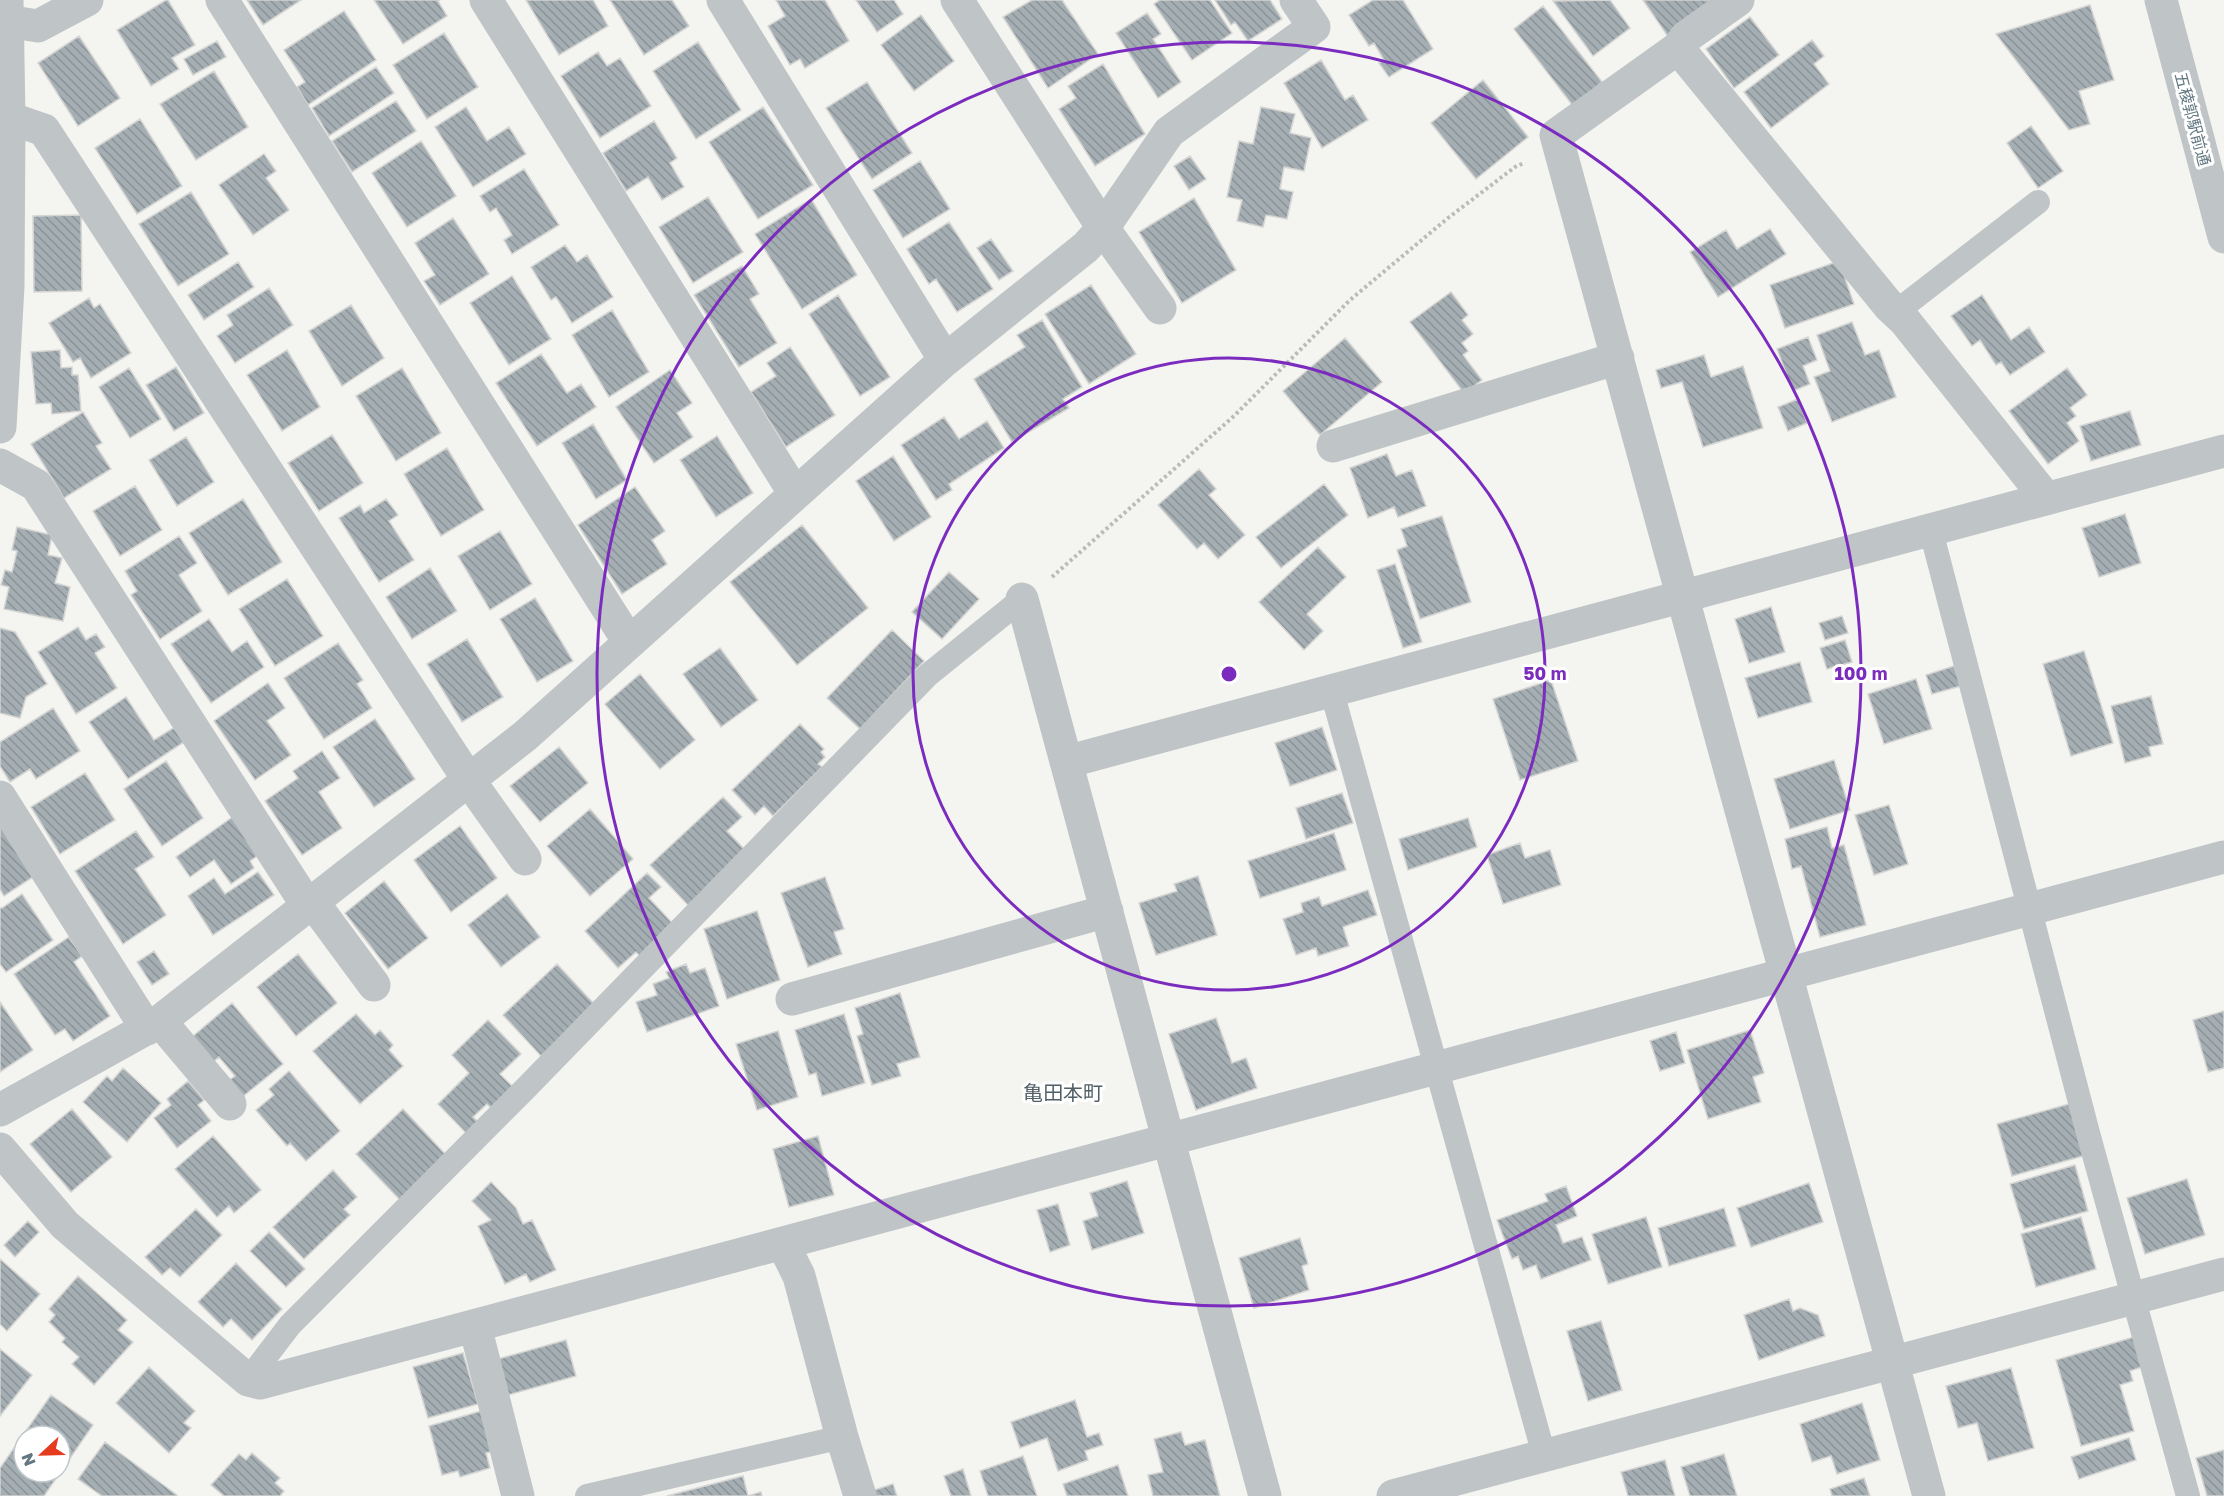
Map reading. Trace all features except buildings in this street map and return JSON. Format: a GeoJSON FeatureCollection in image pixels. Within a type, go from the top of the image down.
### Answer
{"type":"FeatureCollection","features":[{"type":"Feature","properties":{"kind":"street"},"geometry":{"type":"LineString","coordinates":[[0,427],[8,286],[4,223],[9,118],[5,13],[38,26],[87,0]]}},
{"type":"Feature","properties":{"kind":"street"},"geometry":{"type":"LineString","coordinates":[[222,0],[629,642]]}},
{"type":"Feature","properties":{"kind":"street"},"geometry":{"type":"LineString","coordinates":[[486,0],[795,495]]}},
{"type":"Feature","properties":{"kind":"street"},"geometry":{"type":"LineString","coordinates":[[723,0],[945,360]]}},
{"type":"Feature","properties":{"kind":"street"},"geometry":{"type":"LineString","coordinates":[[957,0],[1103,228],[1160,308]]}},
{"type":"Feature","properties":{"kind":"street"},"geometry":{"type":"LineString","coordinates":[[0,1110],[154,1025],[525,736],[945,360],[1086,247],[1103,228],[1169,132],[1314,27],[1296,0]]}},
{"type":"Feature","properties":{"kind":"street"},"geometry":{"type":"LineString","coordinates":[[1738,0],[1686,37],[1678,48],[1556,135],[1929,1496]]}},
{"type":"Feature","properties":{"kind":"street","name":"五稜郭駅前通"},"geometry":{"type":"LineString","coordinates":[[2161,0],[2224,237]]}},
{"type":"Feature","properties":{"kind":"street"},"geometry":{"type":"LineString","coordinates":[[1678,48],[2046,498]]}},
{"type":"Feature","properties":{"kind":"street"},"geometry":{"type":"LineString","coordinates":[[9,118],[44,130],[468,780],[525,859]]}},
{"type":"Feature","properties":{"kind":"street"},"geometry":{"type":"LineString","coordinates":[[1334,446],[1618,358]]}},
{"type":"Feature","properties":{"kind":"street"},"geometry":{"type":"LineString","coordinates":[[1066,762],[2224,452]]}},
{"type":"Feature","properties":{"kind":"street"},"geometry":{"type":"LineString","coordinates":[[0,465],[36,485],[309,903],[374,985]]}},
{"type":"Feature","properties":{"kind":"street"},"geometry":{"type":"LineString","coordinates":[[1022,599],[1265,1496]]}},
{"type":"Feature","properties":{"kind":"street"},"geometry":{"type":"LineString","coordinates":[[0,797],[154,1025],[230,1104]]}},
{"type":"Feature","properties":{"kind":"street"},"geometry":{"type":"LineString","coordinates":[[0,1149],[64,1225],[248,1380],[260,1383],[2224,857]]}},
{"type":"Feature","properties":{"kind":"street"},"geometry":{"type":"LineString","coordinates":[[792,999],[1107,911]]}},
{"type":"Feature","properties":{"kind":"street"},"geometry":{"type":"LineString","coordinates":[[783,1244],[799,1276],[860,1496]]}},
{"type":"Feature","properties":{"kind":"street"},"geometry":{"type":"LineString","coordinates":[[1393,1496],[2224,1274]]}},
{"type":"Feature","properties":{"kind":"street"},"geometry":{"type":"LineString","coordinates":[[475,1326],[518,1496]]}},
{"type":"Feature","properties":{"kind":"lane"},"geometry":{"type":"LineString","coordinates":[[1896,312],[2038,202]]}},
{"type":"Feature","properties":{"kind":"lane"},"geometry":{"type":"LineString","coordinates":[[1931,531],[2085,1122],[2188,1496]]}},
{"type":"Feature","properties":{"kind":"lane"},"geometry":{"type":"LineString","coordinates":[[248,1380],[290,1325],[532,1082],[928,675],[1022,599]]}},
{"type":"Feature","properties":{"kind":"lane"},"geometry":{"type":"LineString","coordinates":[[1332,692],[1544,1455]]}},
{"type":"Feature","properties":{"kind":"lane"},"geometry":{"type":"LineString","coordinates":[[587,1496],[842,1437]]}},
{"type":"Feature","properties":{"kind":"path"},"geometry":{"type":"LineString","coordinates":[[1022,599],[1046,583],[1234,416],[1350,300],[1448,218],[1515,167],[1560,147]]}},
{"type":"Feature","properties":{"kind":"district","name":"亀田本町"},"geometry":{"type":"Point","coordinates":[1063,1093]}}]}
